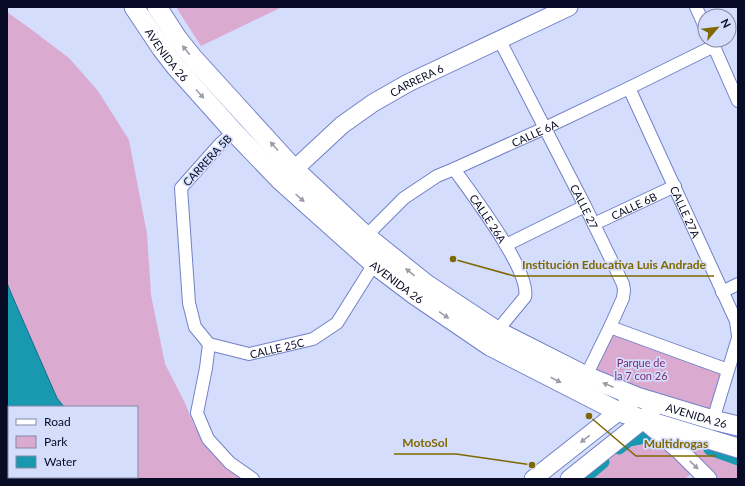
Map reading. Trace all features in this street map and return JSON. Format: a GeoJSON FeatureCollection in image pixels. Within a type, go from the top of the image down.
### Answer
{"type":"FeatureCollection","features":[{"type":"Feature","properties":{"kind":"main road","name":"AVENIDA 26"},"geometry":{"type":"LineString","coordinates":[[134,7],[176,67],[234,132],[426,284],[497,331],[586,376],[637,397],[738,426]]}},
{"type":"Feature","properties":{"kind":"main road","name":"AVENIDA 26"},"geometry":{"type":"LineString","coordinates":[[157,7],[177,38],[288,175],[374,264],[415,295],[490,346],[619,412],[738,448]]}},
{"type":"Feature","properties":{"kind":"main road","name":"CARRERA 6"},"geometry":{"type":"LineString","coordinates":[[288,175],[342,126],[373,103],[408,83],[569,7]]}},
{"type":"Feature","properties":{"kind":"main road"},"geometry":{"type":"LineString","coordinates":[[533,479],[637,397]]}},
{"type":"Feature","properties":{"kind":"main road"},"geometry":{"type":"LineString","coordinates":[[569,479],[643,420],[658,403]]}},
{"type":"Feature","properties":{"kind":"main road"},"geometry":{"type":"LineString","coordinates":[[643,420],[680,451],[708,479]]}},
{"type":"Feature","properties":{"kind":"street","name":"CALLE 27"},"geometry":{"type":"LineString","coordinates":[[499,39],[585,206],[623,284],[624,290],[622,298],[610,327],[586,376]]}},
{"type":"Feature","properties":{"kind":"street","name":"CALLE 6A"},"geometry":{"type":"LineString","coordinates":[[366,236],[404,198],[437,176],[545,128],[629,88],[703,48]]}},
{"type":"Feature","properties":{"kind":"street"},"geometry":{"type":"LineString","coordinates":[[714,48],[738,101]]}},
{"type":"Feature","properties":{"kind":"street","name":"CALLE 27A"},"geometry":{"type":"LineString","coordinates":[[629,88],[736,321],[738,337],[713,420]]}},
{"type":"Feature","properties":{"kind":"street","name":"CARRERA 5B"},"geometry":{"type":"LineString","coordinates":[[209,344],[195,327],[189,303],[181,188],[221,143],[234,132]]}},
{"type":"Feature","properties":{"kind":"street","name":"CALLE 26A"},"geometry":{"type":"LineString","coordinates":[[454,169],[506,245],[520,272],[526,292],[525,297],[497,331]]}},
{"type":"Feature","properties":{"kind":"street","name":"CALLE 6B"},"geometry":{"type":"LineString","coordinates":[[594,224],[675,186]]}},
{"type":"Feature","properties":{"kind":"street"},"geometry":{"type":"LineString","coordinates":[[506,245],[585,206]]}},
{"type":"Feature","properties":{"kind":"street","name":"CALLE 25C"},"geometry":{"type":"LineString","coordinates":[[209,344],[249,354],[313,338],[337,323],[374,264]]}},
{"type":"Feature","properties":{"kind":"street"},"geometry":{"type":"LineString","coordinates":[[722,292],[738,284]]}},
{"type":"Feature","properties":{"kind":"street"},"geometry":{"type":"LineString","coordinates":[[610,327],[728,370]]}},
{"type":"Feature","properties":{"kind":"street"},"geometry":{"type":"LineString","coordinates":[[209,344],[197,413],[208,439],[230,463],[253,479]]}},
{"type":"Feature","properties":{"kind":"green space"},"geometry":{"type":"Polygon","coordinates":[[[176,7],[282,7],[201,46],[176,7]]]}},
{"type":"Feature","properties":{"kind":"green space"},"geometry":{"type":"Polygon","coordinates":[[[7,12],[69,58],[98,91],[129,140],[147,234],[151,295],[165,364],[184,401],[194,425],[214,454],[246,479],[116,479],[115,478],[138,478],[138,406],[63,406],[57,398],[7,283],[7,12]]]}},
{"type":"Feature","properties":{"kind":"green space","name":"Parque de la 7 con 26"},"geometry":{"type":"Polygon","coordinates":[[[610,327],[728,370],[713,420],[586,376],[610,327]]]}},
{"type":"Feature","properties":{"kind":"green space"},"geometry":{"type":"Polygon","coordinates":[[[643,420],[680,451],[689,434],[738,448],[738,479],[708,479],[697,468],[685,479],[569,479],[643,420]]]}},
{"type":"Feature","properties":{"kind":"water"},"geometry":{"type":"Polygon","coordinates":[[[7,283],[57,398],[63,406],[8,406],[8,467],[7,283]]]}},
{"type":"Feature","properties":{"kind":"water"},"geometry":{"type":"Polygon","coordinates":[[[16,478],[116,479],[17,479],[16,478]]]}},
{"type":"Feature","properties":{"kind":"waterway"},"geometry":{"type":"LineString","coordinates":[[619,448],[629,440],[660,434],[666,436]]}},
{"type":"Feature","properties":{"kind":"waterway"},"geometry":{"type":"LineString","coordinates":[[710,449],[738,459]]}},
{"type":"Feature","properties":{"kind":"waterway"},"geometry":{"type":"LineString","coordinates":[[583,479],[603,462]]}},
{"type":"Feature","properties":{"kind":"place","name":"Institución Educativa Luis Andrade"},"geometry":{"type":"Point","coordinates":[453,259]}},
{"type":"Feature","properties":{"kind":"place","name":"Multidrogas"},"geometry":{"type":"Point","coordinates":[589,416]}},
{"type":"Feature","properties":{"kind":"place","name":"MotoSol"},"geometry":{"type":"Point","coordinates":[532,465]}}]}
